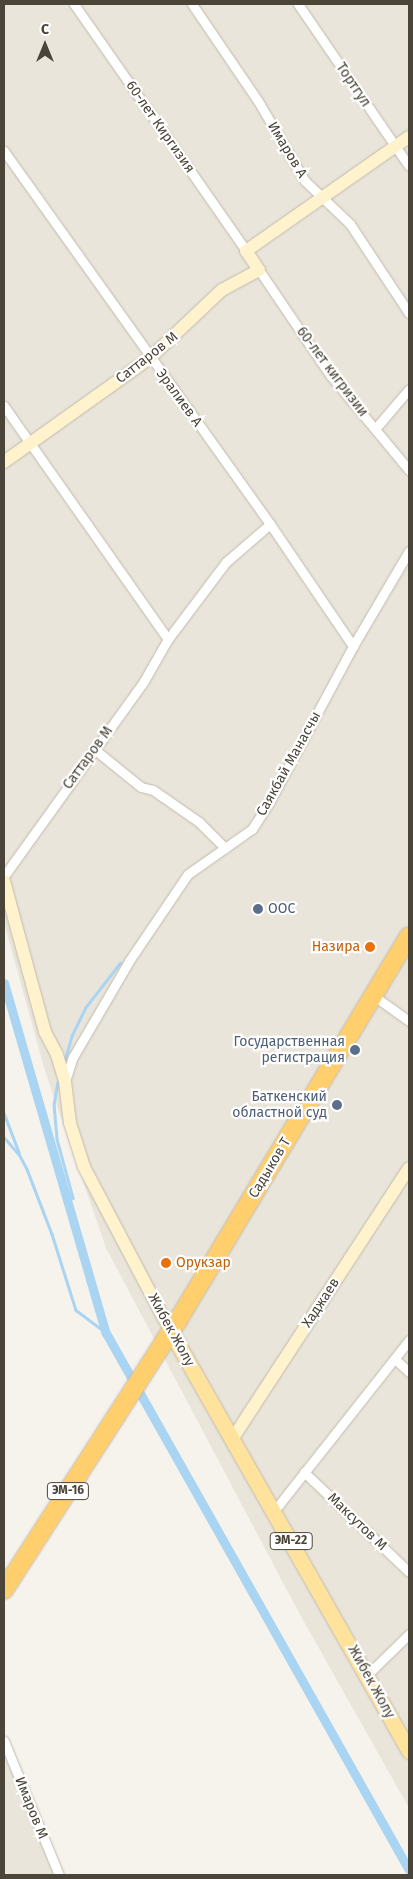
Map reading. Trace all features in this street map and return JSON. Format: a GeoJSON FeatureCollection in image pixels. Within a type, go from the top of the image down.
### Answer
{"type":"FeatureCollection","features":[{"type":"Feature","properties":{"kind":"highway","name":"Садыков Т"},"geometry":{"type":"LineString","coordinates":[[174,1327],[409,936]]}},
{"type":"Feature","properties":{"kind":"highway","name":"ЭМ-16"},"geometry":{"type":"LineString","coordinates":[[4,1590],[174,1327]]}},
{"type":"Feature","properties":{"kind":"main road","name":"Жибек Жолу"},"geometry":{"type":"LineString","coordinates":[[174,1327],[233,1438],[409,1750]]}},
{"type":"Feature","properties":{"kind":"street","name":"60-лет Киргизия"},"geometry":{"type":"LineString","coordinates":[[74,4],[246,251]]}},
{"type":"Feature","properties":{"kind":"street","name":"Имаров А"},"geometry":{"type":"LineString","coordinates":[[192,4],[258,101],[305,182],[350,224],[409,313]]}},
{"type":"Feature","properties":{"kind":"street","name":"Тортгул"},"geometry":{"type":"LineString","coordinates":[[298,4],[409,166]]}},
{"type":"Feature","properties":{"kind":"street"},"geometry":{"type":"LineString","coordinates":[[259,270],[246,251],[396,148],[409,137]]}},
{"type":"Feature","properties":{"kind":"street","name":"Эралиев А"},"geometry":{"type":"LineString","coordinates":[[4,151],[270,524],[353,646]]}},
{"type":"Feature","properties":{"kind":"street","name":"Саттаров М"},"geometry":{"type":"LineString","coordinates":[[4,462],[150,358],[222,290],[259,270]]}},
{"type":"Feature","properties":{"kind":"street","name":"60-лет кигризии"},"geometry":{"type":"LineString","coordinates":[[259,270],[330,375],[409,470]]}},
{"type":"Feature","properties":{"kind":"street"},"geometry":{"type":"LineString","coordinates":[[375,430],[409,390]]}},
{"type":"Feature","properties":{"kind":"street"},"geometry":{"type":"LineString","coordinates":[[4,406],[168,639]]}},
{"type":"Feature","properties":{"kind":"street","name":"Саттаров М"},"geometry":{"type":"LineString","coordinates":[[4,876],[144,681],[168,639],[226,562],[270,524]]}},
{"type":"Feature","properties":{"kind":"street","name":"Саякбай Манасчы"},"geometry":{"type":"LineString","coordinates":[[65,1082],[73,1057],[129,960],[188,874],[252,829],[270,801],[353,646],[409,551]]}},
{"type":"Feature","properties":{"kind":"street"},"geometry":{"type":"LineString","coordinates":[[94,749],[141,787],[153,790],[199,822],[225,848]]}},
{"type":"Feature","properties":{"kind":"street","name":"Жибек Жолу"},"geometry":{"type":"LineString","coordinates":[[4,881],[45,1032],[57,1055],[65,1082],[70,1123],[84,1167],[174,1327]]}},
{"type":"Feature","properties":{"kind":"street"},"geometry":{"type":"LineString","coordinates":[[374,996],[409,1021]]}},
{"type":"Feature","properties":{"kind":"street","name":"Хаджаев"},"geometry":{"type":"LineString","coordinates":[[233,1438],[409,1168]]}},
{"type":"Feature","properties":{"kind":"street"},"geometry":{"type":"LineString","coordinates":[[274,1511],[409,1340]]}},
{"type":"Feature","properties":{"kind":"street"},"geometry":{"type":"LineString","coordinates":[[395,1359],[409,1372]]}},
{"type":"Feature","properties":{"kind":"street","name":"Максутов М"},"geometry":{"type":"LineString","coordinates":[[304,1472],[409,1572]]}},
{"type":"Feature","properties":{"kind":"street"},"geometry":{"type":"LineString","coordinates":[[367,1675],[409,1634]]}},
{"type":"Feature","properties":{"kind":"street","name":"Имаров М"},"geometry":{"type":"LineString","coordinates":[[4,1741],[59,1875]]}},
{"type":"Feature","properties":{"kind":"shaded area"},"geometry":{"type":"Polygon","coordinates":[[[4,4],[409,4],[409,1808],[298,1611],[106,1248],[45,1071],[4,923],[4,4]]]}},
{"type":"Feature","properties":{"kind":"shaded area"},"geometry":{"type":"Polygon","coordinates":[[[4,1743],[57,1875],[4,1875],[4,1743]]]}},
{"type":"Feature","properties":{"kind":"waterway"},"geometry":{"type":"LineString","coordinates":[[65,1059],[72,1035],[85,1008],[120,963]]}},
{"type":"Feature","properties":{"kind":"waterway"},"geometry":{"type":"LineString","coordinates":[[4,983],[106,1333],[409,1870]]}},
{"type":"Feature","properties":{"kind":"waterway"},"geometry":{"type":"LineString","coordinates":[[58,1082],[54,1104],[57,1139],[73,1198],[66,1200]]}},
{"type":"Feature","properties":{"kind":"waterway"},"geometry":{"type":"LineString","coordinates":[[4,1113],[19,1152]]}},
{"type":"Feature","properties":{"kind":"waterway"},"geometry":{"type":"LineString","coordinates":[[4,1137],[19,1154],[27,1169],[52,1234],[76,1310],[106,1333]]}},
{"type":"Feature","properties":{"kind":"place","name":"ООС"},"geometry":{"type":"Point","coordinates":[258,909]}},
{"type":"Feature","properties":{"kind":"place","name":"Назира"},"geometry":{"type":"Point","coordinates":[370,947]}},
{"type":"Feature","properties":{"kind":"place","name":"Государственная регистрация"},"geometry":{"type":"Point","coordinates":[355,1050]}},
{"type":"Feature","properties":{"kind":"place","name":"Баткенский областной суд"},"geometry":{"type":"Point","coordinates":[337,1105]}},
{"type":"Feature","properties":{"kind":"place","name":"Орукзар"},"geometry":{"type":"Point","coordinates":[166,1263]}}]}
